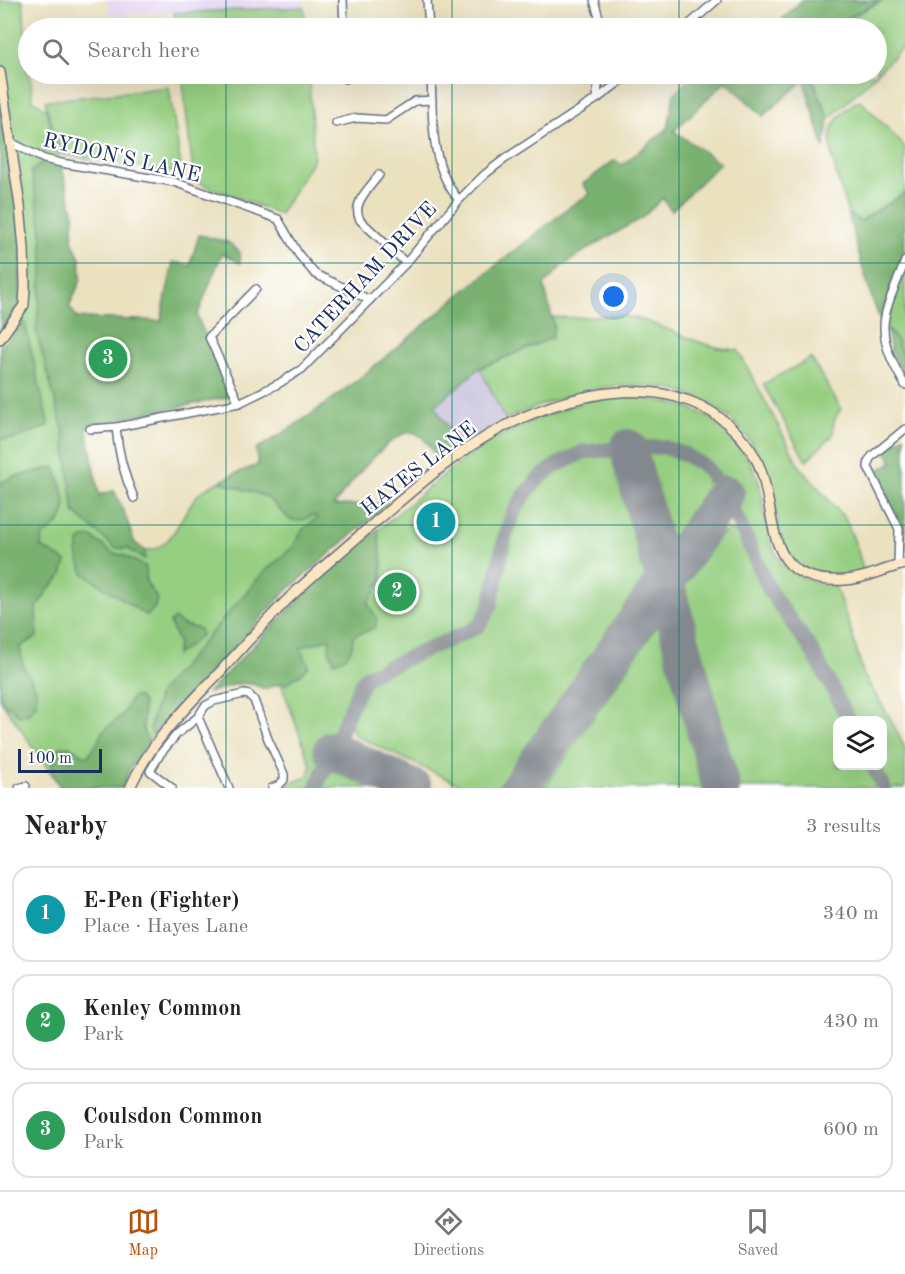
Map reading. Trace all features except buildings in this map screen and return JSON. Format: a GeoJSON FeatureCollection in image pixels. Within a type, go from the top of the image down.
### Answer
{"type":"FeatureCollection","features":[{"type":"Feature","properties":{"kind":"street"},"geometry":{"type":"LineString","coordinates":[[343,0],[344,18]]}},
{"type":"Feature","properties":{"kind":"street"},"geometry":{"type":"LineString","coordinates":[[427,0],[428,18]]}},
{"type":"Feature","properties":{"kind":"street"},"geometry":{"type":"LineString","coordinates":[[594,0],[599,18]]}},
{"type":"Feature","properties":{"kind":"street"},"geometry":{"type":"LineString","coordinates":[[696,18],[717,0]]}},
{"type":"Feature","properties":{"kind":"street"},"geometry":{"type":"LineString","coordinates":[[0,72],[24,248],[24,305],[0,339]]}},
{"type":"Feature","properties":{"kind":"street"},"geometry":{"type":"LineString","coordinates":[[431,84],[437,158],[449,189],[459,200]]}},
{"type":"Feature","properties":{"kind":"street"},"geometry":{"type":"LineString","coordinates":[[598,84],[598,98]]}},
{"type":"Feature","properties":{"kind":"street","name":"CATERHAM DRIVE"},"geometry":{"type":"LineString","coordinates":[[90,429],[116,428],[239,403],[278,384],[302,369],[406,262],[459,200],[484,175],[617,84]]}},
{"type":"Feature","properties":{"kind":"street"},"geometry":{"type":"LineString","coordinates":[[336,123],[356,118],[386,120],[415,100],[432,100]]}},
{"type":"Feature","properties":{"kind":"street","name":"RYDON'S LANE"},"geometry":{"type":"LineString","coordinates":[[10,142],[44,159],[174,182],[278,219],[299,255],[315,274],[370,300]]}},
{"type":"Feature","properties":{"kind":"street"},"geometry":{"type":"LineString","coordinates":[[379,175],[357,204],[356,212],[360,220],[406,262]]}},
{"type":"Feature","properties":{"kind":"street"},"geometry":{"type":"LineString","coordinates":[[905,261],[886,315],[884,328],[888,351],[905,385]]}},
{"type":"Feature","properties":{"kind":"street"},"geometry":{"type":"LineString","coordinates":[[239,403],[209,338],[256,289]]}},
{"type":"Feature","properties":{"kind":"street","name":"HAYES LANE"},"geometry":{"type":"LineString","coordinates":[[130,788],[144,760],[167,729],[307,581],[403,498],[462,451],[504,427],[567,402],[625,392],[648,392],[671,395],[712,410],[741,438],[754,457],[763,476],[776,545],[787,562],[805,575],[825,580],[847,580],[902,565]]}},
{"type":"Feature","properties":{"kind":"street"},"geometry":{"type":"LineString","coordinates":[[116,428],[124,475],[134,498]]}},
{"type":"Feature","properties":{"kind":"street"},"geometry":{"type":"LineString","coordinates":[[902,565],[899,529],[868,467],[873,455],[905,429]]}},
{"type":"Feature","properties":{"kind":"street"},"geometry":{"type":"LineString","coordinates":[[172,788],[150,771],[161,753],[177,734],[198,717],[205,706],[234,695],[249,695],[254,700],[284,774],[284,780],[272,788]]}},
{"type":"Feature","properties":{"kind":"street"},"geometry":{"type":"LineString","coordinates":[[198,717],[229,788]]}},
{"type":"Feature","properties":{"kind":"shaded area"},"geometry":{"type":"Polygon","coordinates":[[[108,0],[304,0],[304,7],[109,15],[108,0]]]}},
{"type":"Feature","properties":{"kind":"shaded area"},"geometry":{"type":"Polygon","coordinates":[[[480,368],[505,419],[460,447],[435,406],[480,368]]]}},
{"type":"Feature","properties":{"kind":"green space"},"geometry":{"type":"Polygon","coordinates":[[[0,0],[23,0],[24,18],[18,18],[18,84],[31,84],[33,100],[46,109],[74,215],[72,241],[80,258],[81,279],[69,307],[77,318],[161,321],[232,396],[86,426],[99,495],[114,491],[134,542],[145,551],[156,549],[171,536],[194,499],[201,492],[234,474],[333,506],[388,503],[284,593],[153,735],[130,768],[122,788],[61,788],[0,699],[0,0]]]}},
{"type":"Feature","properties":{"kind":"green space"},"geometry":{"type":"Polygon","coordinates":[[[802,0],[880,0],[848,18],[784,18],[802,0]]]}},
{"type":"Feature","properties":{"kind":"green space"},"geometry":{"type":"Polygon","coordinates":[[[884,0],[905,0],[905,45],[887,63],[887,18],[849,18],[884,0]]]}},
{"type":"Feature","properties":{"kind":"green space"},"geometry":{"type":"Polygon","coordinates":[[[304,7],[305,18],[175,18],[174,13],[304,7]]]}},
{"type":"Feature","properties":{"kind":"green space"},"geometry":{"type":"Polygon","coordinates":[[[183,84],[310,84],[314,158],[280,214],[194,181],[183,84]]]}},
{"type":"Feature","properties":{"kind":"green space"},"geometry":{"type":"Polygon","coordinates":[[[684,84],[723,84],[674,131],[720,163],[671,211],[663,198],[642,218],[589,248],[560,268],[544,285],[554,326],[552,338],[480,368],[435,406],[460,447],[438,462],[426,441],[415,433],[406,433],[383,448],[333,506],[388,503],[284,593],[153,735],[150,728],[159,693],[262,574],[293,547],[303,529],[317,518],[314,515],[300,521],[290,520],[267,497],[221,482],[234,474],[258,465],[256,449],[335,397],[572,205],[590,194],[583,184],[615,160],[622,165],[668,128],[674,94],[684,84]]]}},
{"type":"Feature","properties":{"kind":"green space"},"geometry":{"type":"Polygon","coordinates":[[[729,84],[799,84],[763,116],[729,84]]]}},
{"type":"Feature","properties":{"kind":"green space"},"geometry":{"type":"Polygon","coordinates":[[[805,84],[814,84],[829,119],[824,149],[805,84]]]}},
{"type":"Feature","properties":{"kind":"green space"},"geometry":{"type":"Polygon","coordinates":[[[815,84],[866,84],[829,119],[815,84]]]}},
{"type":"Feature","properties":{"kind":"green space"},"geometry":{"type":"Polygon","coordinates":[[[0,87],[21,248],[19,305],[0,331],[0,87]]]}},
{"type":"Feature","properties":{"kind":"green space"},"geometry":{"type":"Polygon","coordinates":[[[169,87],[182,174],[61,154],[45,101],[169,87]]]}},
{"type":"Feature","properties":{"kind":"green space"},"geometry":{"type":"Polygon","coordinates":[[[860,100],[905,147],[905,193],[861,221],[848,214],[835,170],[831,145],[835,122],[860,100]]]}},
{"type":"Feature","properties":{"kind":"green space"},"geometry":{"type":"Polygon","coordinates":[[[44,162],[61,167],[74,215],[72,241],[80,258],[81,279],[69,306],[77,318],[161,321],[173,262],[190,265],[199,235],[228,242],[240,252],[240,263],[222,253],[197,316],[232,396],[86,426],[99,495],[114,491],[134,542],[145,551],[145,559],[128,549],[115,548],[74,512],[63,430],[36,331],[43,263],[41,224],[31,171],[44,162]]]}},
{"type":"Feature","properties":{"kind":"green space"},"geometry":{"type":"Polygon","coordinates":[[[905,193],[905,249],[882,321],[869,288],[848,214],[861,221],[905,193]]]}},
{"type":"Feature","properties":{"kind":"green space"},"geometry":{"type":"Polygon","coordinates":[[[905,271],[905,377],[903,378],[887,330],[889,314],[901,275],[905,271]]]}},
{"type":"Feature","properties":{"kind":"green space"},"geometry":{"type":"Polygon","coordinates":[[[625,316],[648,322],[712,346],[738,350],[800,467],[846,520],[864,573],[845,576],[825,575],[807,570],[792,558],[782,539],[768,475],[754,447],[737,425],[716,408],[693,396],[667,389],[640,386],[611,387],[572,395],[505,419],[480,368],[551,338],[554,326],[551,317],[625,316]]]}},
{"type":"Feature","properties":{"kind":"green space"},"geometry":{"type":"Polygon","coordinates":[[[24,320],[49,426],[14,439],[0,439],[0,348],[13,336],[24,320]]]}},
{"type":"Feature","properties":{"kind":"green space"},"geometry":{"type":"Polygon","coordinates":[[[887,330],[894,337],[902,355],[905,373],[902,375],[891,351],[887,330]]]}},
{"type":"Feature","properties":{"kind":"green space"},"geometry":{"type":"Polygon","coordinates":[[[811,358],[841,409],[834,420],[833,435],[806,461],[763,384],[811,358]]]}},
{"type":"Feature","properties":{"kind":"green space"},"geometry":{"type":"Polygon","coordinates":[[[622,397],[676,404],[707,416],[734,438],[754,469],[770,538],[783,564],[794,574],[811,581],[835,586],[864,676],[889,716],[905,748],[905,788],[890,788],[880,770],[887,770],[887,716],[852,716],[817,650],[774,592],[735,500],[723,481],[709,465],[687,452],[664,443],[598,446],[583,449],[552,464],[536,477],[520,495],[509,515],[501,535],[487,605],[474,625],[365,673],[357,683],[312,788],[278,788],[307,777],[311,766],[281,683],[264,689],[257,685],[243,683],[208,693],[312,586],[442,476],[488,441],[565,408],[595,399],[622,397]]]}},
{"type":"Feature","properties":{"kind":"green space"},"geometry":{"type":"Polygon","coordinates":[[[905,436],[905,551],[902,551],[903,529],[875,472],[893,462],[885,450],[905,436]]]}},
{"type":"Feature","properties":{"kind":"green space"},"geometry":{"type":"Polygon","coordinates":[[[662,452],[684,460],[699,469],[707,480],[707,488],[497,788],[467,788],[354,735],[351,722],[371,680],[480,633],[496,608],[515,523],[525,502],[538,486],[557,470],[591,456],[662,452]]]}},
{"type":"Feature","properties":{"kind":"green space"},"geometry":{"type":"Polygon","coordinates":[[[55,467],[64,497],[64,513],[60,521],[43,535],[41,547],[66,561],[62,575],[36,608],[37,637],[20,647],[23,665],[36,689],[36,704],[30,712],[19,716],[0,698],[0,483],[13,477],[55,467]]]}},
{"type":"Feature","properties":{"kind":"green space"},"geometry":{"type":"Polygon","coordinates":[[[378,529],[382,579],[368,603],[377,619],[375,628],[353,636],[351,650],[347,656],[334,662],[329,650],[330,638],[300,648],[309,666],[287,684],[281,683],[264,689],[257,685],[243,683],[208,692],[312,586],[378,529]]]}},
{"type":"Feature","properties":{"kind":"green space"},"geometry":{"type":"Polygon","coordinates":[[[728,530],[739,534],[766,596],[810,658],[841,716],[833,716],[833,770],[869,770],[879,788],[544,788],[719,537],[728,530]]]}},
{"type":"Feature","properties":{"kind":"green space"},"geometry":{"type":"Polygon","coordinates":[[[92,537],[113,553],[123,555],[146,567],[146,582],[157,598],[155,607],[147,616],[83,573],[77,553],[79,543],[83,538],[92,537]]]}},
{"type":"Feature","properties":{"kind":"green space"},"geometry":{"type":"Polygon","coordinates":[[[174,618],[184,625],[200,629],[201,636],[176,655],[178,642],[170,623],[174,618]]]}},
{"type":"Feature","properties":{"kind":"green space"},"geometry":{"type":"Polygon","coordinates":[[[132,697],[139,697],[143,703],[143,729],[148,743],[130,768],[122,788],[61,788],[52,768],[56,752],[60,747],[69,746],[87,757],[102,732],[122,715],[132,697]]]}},
{"type":"Feature","properties":{"kind":"green space"},"geometry":{"type":"Polygon","coordinates":[[[333,771],[340,771],[376,788],[321,788],[325,778],[333,771]]]}},
{"type":"Feature","properties":{"kind":"taxiway"},"geometry":{"type":"LineString","coordinates":[[316,788],[360,685],[367,676],[478,627],[490,607],[505,536],[512,516],[523,497],[538,479],[555,466],[583,452],[664,447],[684,454],[706,467],[726,494],[771,593],[813,652],[847,716]]}},
{"type":"Feature","properties":{"kind":"taxiway"},"geometry":{"type":"LineString","coordinates":[[875,770],[884,788]]}},
{"type":"Feature","properties":{"kind":"runway"},"geometry":{"type":"LineString","coordinates":[[628,448],[721,788]]}},
{"type":"Feature","properties":{"kind":"runway"},"geometry":{"type":"LineString","coordinates":[[519,788],[726,494]]}},
{"type":"Feature","properties":{"kind":"runway"},"geometry":{"type":"LineString","coordinates":[[332,750],[413,788]]}},
{"type":"Feature","properties":{"kind":"place","name":"Coulsdon Common"},"geometry":{"type":"Point","coordinates":[108,359]}},
{"type":"Feature","properties":{"kind":"place","name":"E-Pen (Fighter)"},"geometry":{"type":"Point","coordinates":[436,522]}},
{"type":"Feature","properties":{"kind":"place","name":"Kenley Common"},"geometry":{"type":"Point","coordinates":[397,592]}}]}
